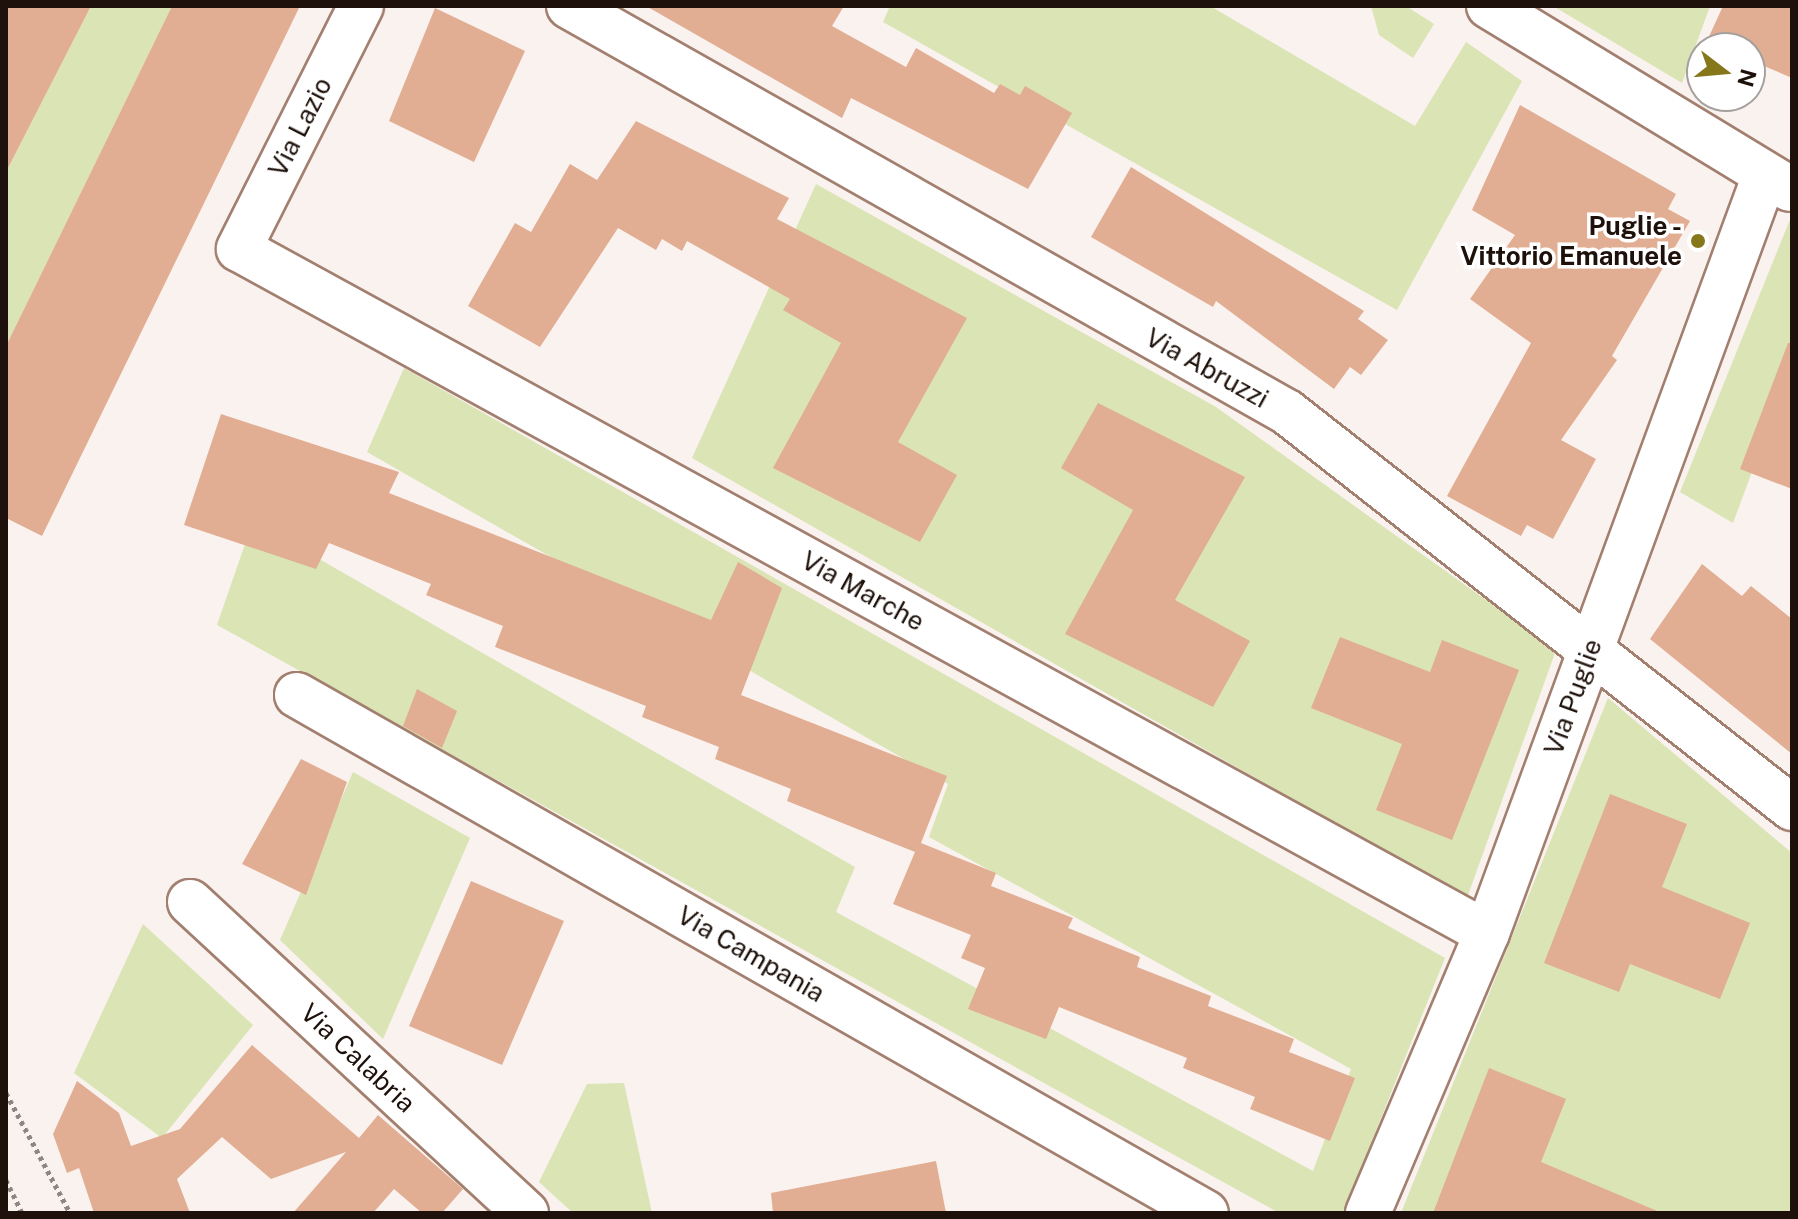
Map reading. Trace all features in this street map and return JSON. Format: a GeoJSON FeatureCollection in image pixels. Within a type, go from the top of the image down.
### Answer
{"type":"FeatureCollection","features":[{"type":"Feature","properties":{"kind":"street","name":"Via Lazio"},"geometry":{"type":"LineString","coordinates":[[239,249],[361,6]]}},
{"type":"Feature","properties":{"kind":"street","name":"Via Abruzzi"},"geometry":{"type":"LineString","coordinates":[[569,6],[1287,412],[1792,808]]}},
{"type":"Feature","properties":{"kind":"street"},"geometry":{"type":"LineString","coordinates":[[1489,6],[1779,183]]}},
{"type":"Feature","properties":{"kind":"street","name":"Via Puglie"},"geometry":{"type":"LineString","coordinates":[[1368,1213],[1487,933],[1591,649],[1779,183]]}},
{"type":"Feature","properties":{"kind":"street","name":"Via Marche"},"geometry":{"type":"LineString","coordinates":[[239,249],[1487,933]]}},
{"type":"Feature","properties":{"kind":"street","name":"Via Campania"},"geometry":{"type":"LineString","coordinates":[[297,695],[1206,1213]]}},
{"type":"Feature","properties":{"kind":"street","name":"Via Calabria"},"geometry":{"type":"LineString","coordinates":[[190,902],[526,1213]]}},
{"type":"Feature","properties":{"kind":"path"},"geometry":{"type":"LineString","coordinates":[[6,1093],[70,1213]]}},
{"type":"Feature","properties":{"kind":"path"},"geometry":{"type":"LineString","coordinates":[[6,1180],[22,1213]]}},
{"type":"Feature","properties":{"kind":"green space"},"geometry":{"type":"Polygon","coordinates":[[[91,6],[172,6],[6,346],[6,172],[91,6]]]}},
{"type":"Feature","properties":{"kind":"green space"},"geometry":{"type":"Polygon","coordinates":[[[890,6],[1210,6],[1415,126],[1466,42],[1522,81],[1397,310],[883,22],[890,6]]]}},
{"type":"Feature","properties":{"kind":"green space"},"geometry":{"type":"Polygon","coordinates":[[[1371,6],[1406,6],[1434,24],[1413,58],[1379,35],[1371,6]]]}},
{"type":"Feature","properties":{"kind":"green space"},"geometry":{"type":"Polygon","coordinates":[[[1553,6],[1710,6],[1701,32],[1686,32],[1686,72],[1682,83],[1553,6]]]}},
{"type":"Feature","properties":{"kind":"green space"},"geometry":{"type":"Polygon","coordinates":[[[816,184],[1216,407],[1556,650],[1467,898],[692,458],[816,184]]]}},
{"type":"Feature","properties":{"kind":"green space"},"geometry":{"type":"Polygon","coordinates":[[[1791,217],[1792,364],[1733,523],[1680,492],[1791,217]]]}},
{"type":"Feature","properties":{"kind":"green space"},"geometry":{"type":"Polygon","coordinates":[[[404,368],[1445,958],[1343,1213],[1279,1213],[217,625],[245,544],[321,560],[855,867],[836,912],[1313,1171],[1351,1069],[929,837],[948,784],[367,452],[404,368]]]}},
{"type":"Feature","properties":{"kind":"green space"},"geometry":{"type":"Polygon","coordinates":[[[1608,698],[1792,853],[1792,1213],[1401,1213],[1608,698]]]}},
{"type":"Feature","properties":{"kind":"green space"},"geometry":{"type":"Polygon","coordinates":[[[353,772],[470,838],[383,1039],[280,940],[353,772]]]}},
{"type":"Feature","properties":{"kind":"green space"},"geometry":{"type":"Polygon","coordinates":[[[143,924],[253,1025],[162,1138],[74,1073],[143,924]]]}},
{"type":"Feature","properties":{"kind":"green space"},"geometry":{"type":"Polygon","coordinates":[[[624,1083],[652,1213],[573,1213],[539,1182],[587,1084],[624,1083]]]}},
{"type":"Feature","properties":{"kind":"building"},"geometry":{"type":"Polygon","coordinates":[[[6,6],[91,6],[6,172],[6,6]]]}},
{"type":"Feature","properties":{"kind":"building"},"geometry":{"type":"Polygon","coordinates":[[[172,6],[300,6],[42,536],[6,518],[6,346],[172,6]]]}},
{"type":"Feature","properties":{"kind":"building"},"geometry":{"type":"Polygon","coordinates":[[[646,6],[844,6],[832,26],[906,67],[916,48],[994,93],[1000,84],[1020,95],[1025,86],[1072,113],[1028,189],[851,98],[842,118],[646,6]]]}},
{"type":"Feature","properties":{"kind":"building"},"geometry":{"type":"Polygon","coordinates":[[[1723,6],[1792,6],[1792,78],[1766,67],[1766,32],[1711,32],[1723,6]]]}},
{"type":"Feature","properties":{"kind":"building"},"geometry":{"type":"Polygon","coordinates":[[[435,8],[525,51],[474,162],[389,121],[435,8]]]}},
{"type":"Feature","properties":{"kind":"building"},"geometry":{"type":"Polygon","coordinates":[[[1520,105],[1676,194],[1668,209],[1690,221],[1612,356],[1617,360],[1561,440],[1596,459],[1553,539],[1527,525],[1521,536],[1447,496],[1531,343],[1470,299],[1515,235],[1472,210],[1520,105]]]}},
{"type":"Feature","properties":{"kind":"building"},"geometry":{"type":"Polygon","coordinates":[[[636,121],[789,198],[777,219],[967,318],[898,442],[957,475],[920,542],[773,468],[841,343],[783,310],[790,299],[687,241],[682,251],[662,239],[656,250],[618,228],[540,347],[468,306],[515,223],[531,232],[570,164],[597,180],[636,121]]]}},
{"type":"Feature","properties":{"kind":"building"},"geometry":{"type":"Polygon","coordinates":[[[1131,167],[1364,311],[1358,319],[1388,340],[1361,375],[1350,367],[1334,389],[1216,301],[1213,307],[1091,237],[1131,167]]]}},
{"type":"Feature","properties":{"kind":"building"},"geometry":{"type":"Polygon","coordinates":[[[1788,343],[1792,343],[1792,489],[1740,469],[1788,343]]]}},
{"type":"Feature","properties":{"kind":"building"},"geometry":{"type":"Polygon","coordinates":[[[1098,403],[1245,477],[1175,600],[1250,641],[1213,707],[1065,634],[1133,510],[1061,468],[1098,403]]]}},
{"type":"Feature","properties":{"kind":"building"},"geometry":{"type":"Polygon","coordinates":[[[221,414],[399,472],[389,493],[711,620],[738,562],[782,588],[741,695],[947,776],[921,843],[996,873],[991,886],[1073,918],[1068,928],[1140,957],[1137,967],[1211,996],[1208,1006],[1294,1039],[1289,1052],[1355,1078],[1330,1141],[1250,1109],[1255,1097],[1183,1068],[1187,1058],[1059,1007],[1046,1039],[968,1009],[985,968],[961,958],[971,935],[893,904],[915,852],[787,801],[791,789],[715,759],[719,747],[642,717],[646,706],[495,647],[503,626],[426,595],[431,584],[329,543],[316,569],[184,525],[221,414]]]}},
{"type":"Feature","properties":{"kind":"building"},"geometry":{"type":"Polygon","coordinates":[[[1702,564],[1742,596],[1751,586],[1792,619],[1792,754],[1650,639],[1702,564]]]}},
{"type":"Feature","properties":{"kind":"building"},"geometry":{"type":"Polygon","coordinates":[[[1340,637],[1430,672],[1442,640],[1519,670],[1452,840],[1376,810],[1402,744],[1311,708],[1340,637]]]}},
{"type":"Feature","properties":{"kind":"building"},"geometry":{"type":"Polygon","coordinates":[[[417,689],[457,711],[442,748],[403,726],[417,689]]]}},
{"type":"Feature","properties":{"kind":"building"},"geometry":{"type":"Polygon","coordinates":[[[301,759],[347,782],[306,895],[242,864],[301,759]]]}},
{"type":"Feature","properties":{"kind":"building"},"geometry":{"type":"Polygon","coordinates":[[[1610,794],[1687,824],[1662,887],[1750,923],[1720,999],[1630,964],[1619,992],[1544,963],[1610,794]]]}},
{"type":"Feature","properties":{"kind":"building"},"geometry":{"type":"Polygon","coordinates":[[[471,881],[564,921],[502,1065],[409,1026],[471,881]]]}},
{"type":"Feature","properties":{"kind":"building"},"geometry":{"type":"Polygon","coordinates":[[[252,1045],[359,1138],[378,1115],[463,1189],[442,1213],[422,1213],[394,1189],[373,1213],[293,1213],[346,1152],[271,1179],[222,1137],[177,1179],[190,1213],[94,1213],[79,1168],[67,1173],[53,1134],[77,1081],[119,1113],[131,1146],[180,1129],[252,1045]]]}},
{"type":"Feature","properties":{"kind":"building"},"geometry":{"type":"Polygon","coordinates":[[[1489,1068],[1566,1099],[1541,1162],[1662,1213],[1433,1213],[1489,1068]]]}},
{"type":"Feature","properties":{"kind":"building"},"geometry":{"type":"Polygon","coordinates":[[[936,1161],[946,1213],[773,1213],[771,1193],[936,1161]]]}},
{"type":"Feature","properties":{"kind":"place","name":"Puglie - Vittorio Emanuele"},"geometry":{"type":"Point","coordinates":[1698,241]}}]}
